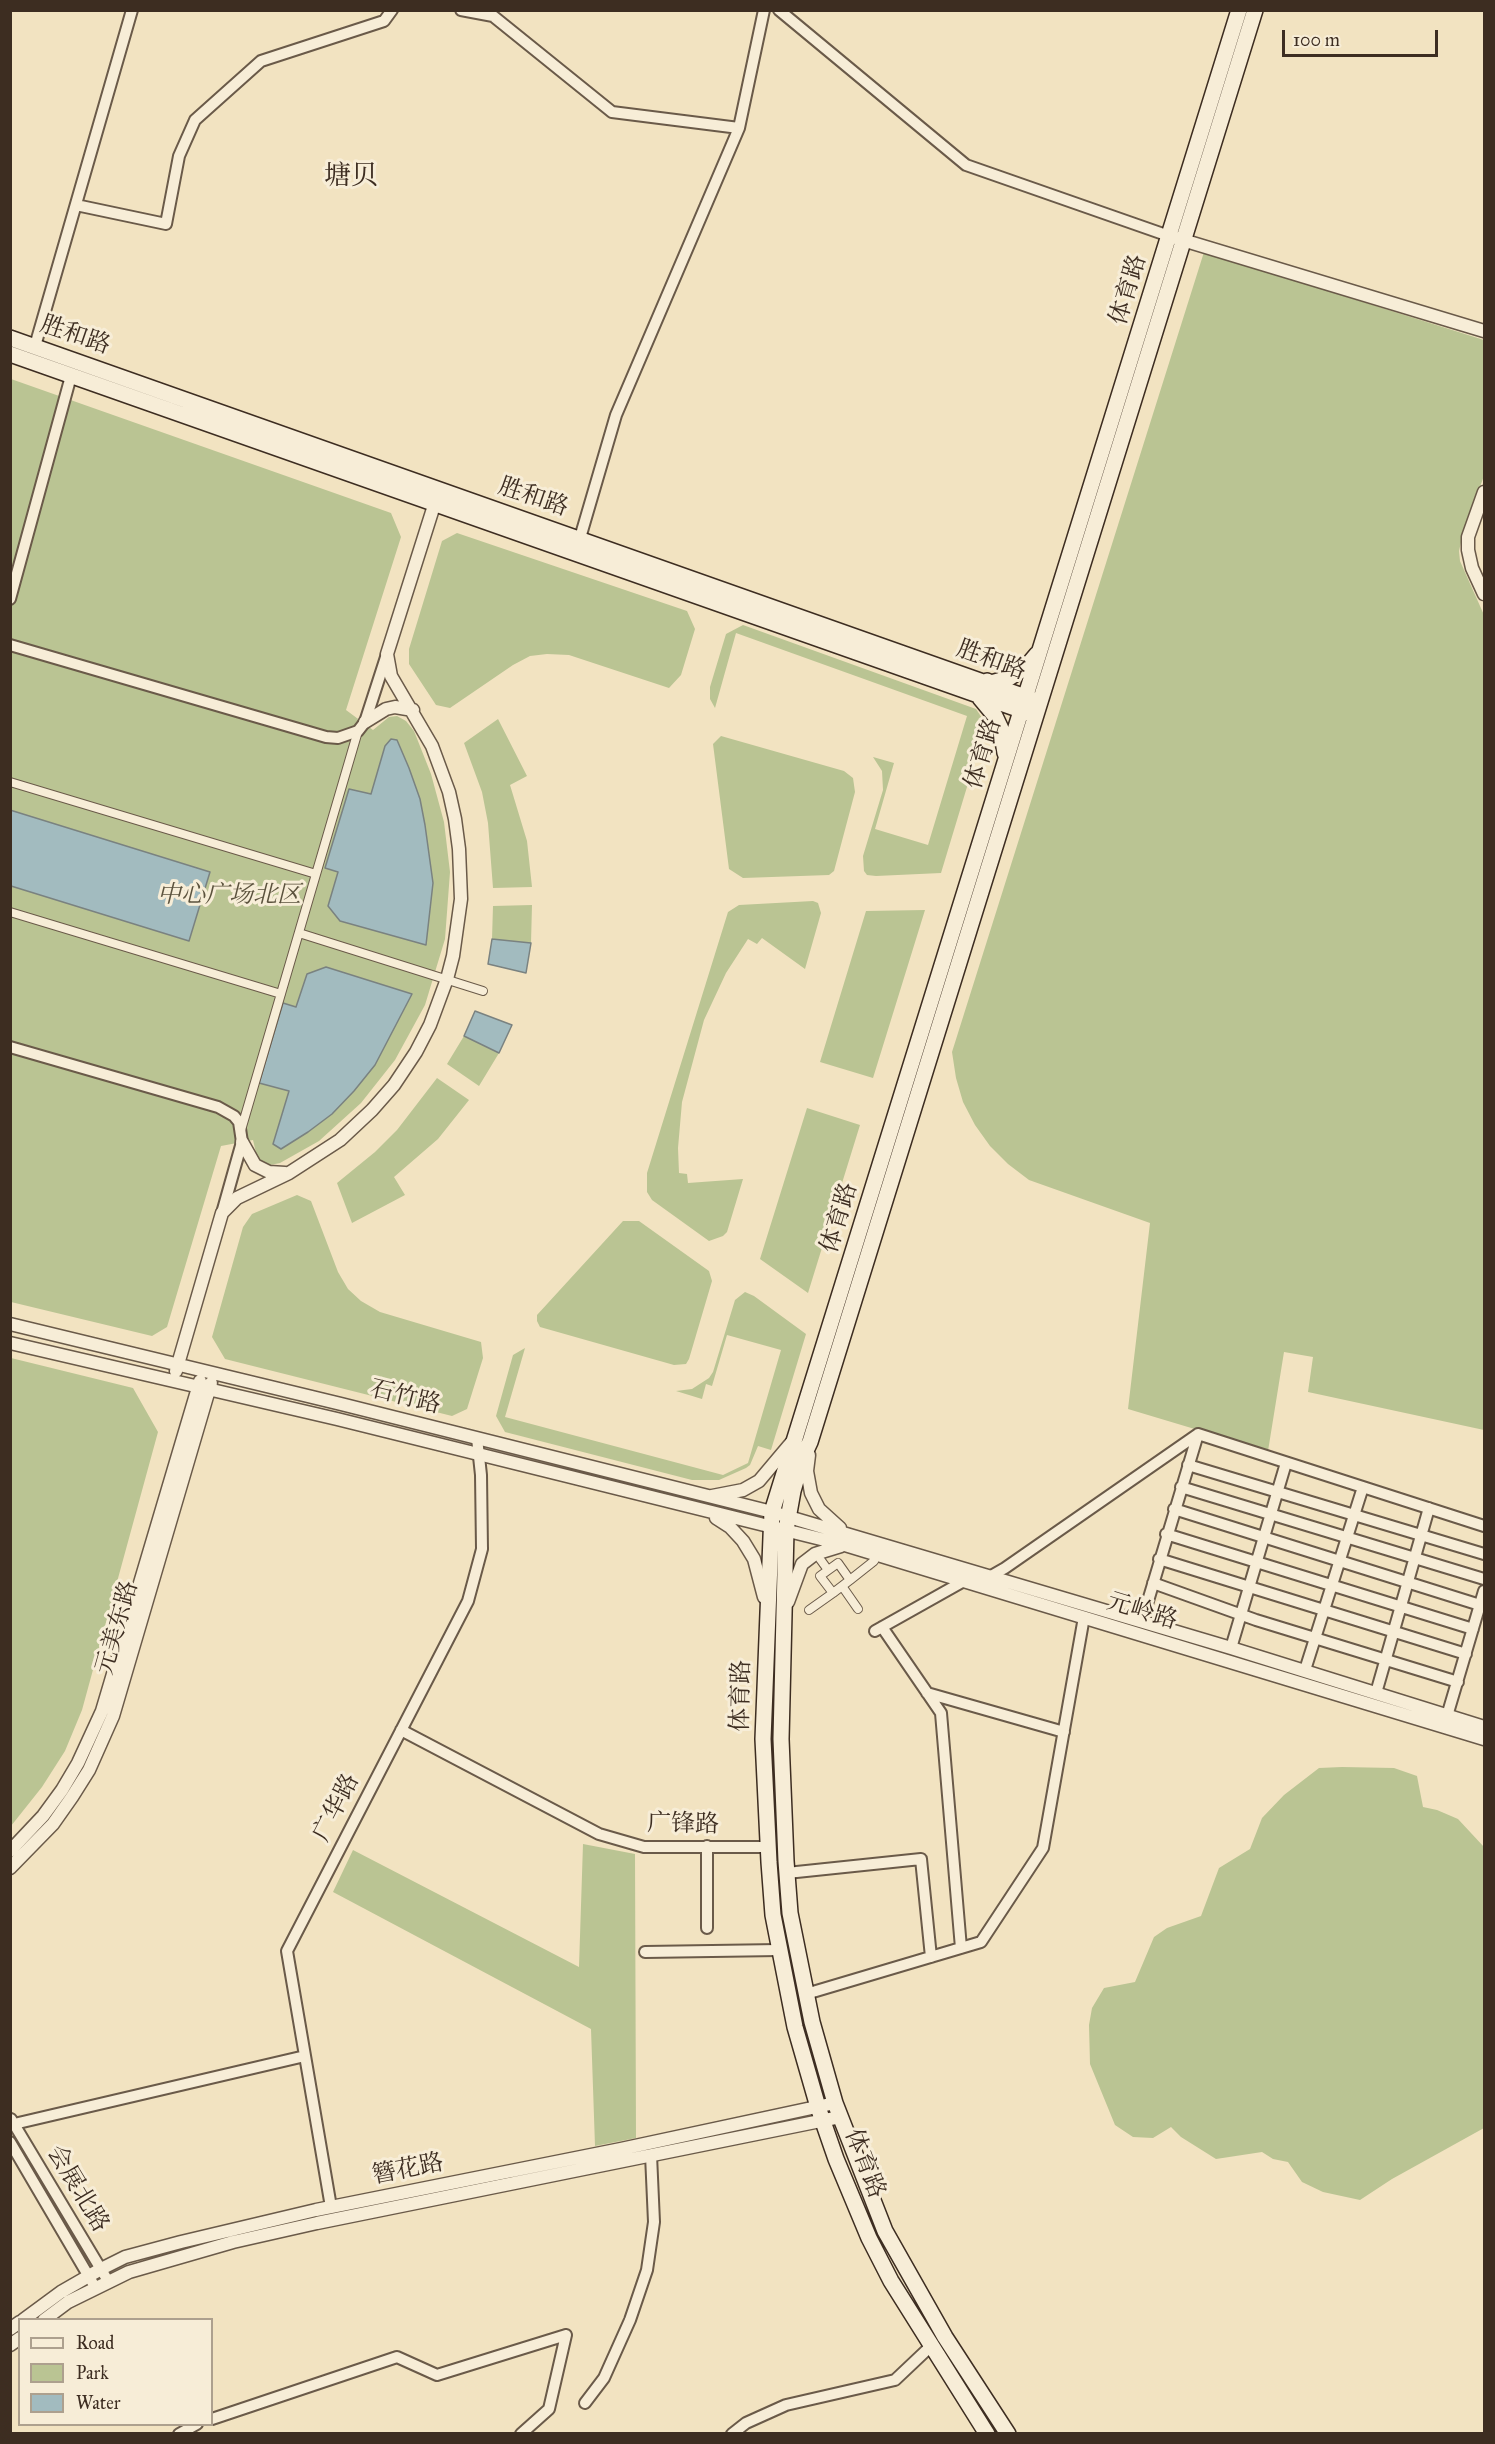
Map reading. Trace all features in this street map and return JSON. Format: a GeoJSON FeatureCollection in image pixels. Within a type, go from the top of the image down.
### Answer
{"type":"FeatureCollection","features":[{"type":"Feature","properties":{"kind":"main road","name":"体育路"},"geometry":{"type":"LineString","coordinates":[[802,1440],[1176,238],[1239,10]]}},
{"type":"Feature","properties":{"kind":"main road","name":"体育路"},"geometry":{"type":"LineString","coordinates":[[987,2433],[891,2281],[869,2238],[821,2114],[795,2027],[773,1915],[768,1847],[763,1738],[767,1617],[779,1521],[803,1457],[802,1440],[1003,769],[1031,706],[1042,644],[1176,238],[1255,10]]}},
{"type":"Feature","properties":{"kind":"main road","name":"胜和路"},"geometry":{"type":"LineString","coordinates":[[10,338],[982,680],[1031,706]]}},
{"type":"Feature","properties":{"kind":"main road","name":"胜和路"},"geometry":{"type":"LineString","coordinates":[[10,354],[978,696],[1031,706]]}},
{"type":"Feature","properties":{"kind":"main road"},"geometry":{"type":"LineString","coordinates":[[982,680],[991,683],[1018,673],[1032,660],[1042,644]]}},
{"type":"Feature","properties":{"kind":"main road"},"geometry":{"type":"LineString","coordinates":[[978,696],[991,711],[1001,729],[1004,742],[1003,769]]}},
{"type":"Feature","properties":{"kind":"main road","name":"体育路"},"geometry":{"type":"LineString","coordinates":[[779,1521],[784,1617],[781,1738],[787,1873],[790,1913],[806,1994],[837,2110],[881,2221],[901,2262],[945,2337],[1008,2433]]}},
{"type":"Feature","properties":{"kind":"street"},"geometry":{"type":"LineString","coordinates":[[35,346],[132,10]]}},
{"type":"Feature","properties":{"kind":"street"},"geometry":{"type":"LineString","coordinates":[[76,206],[166,224],[179,156],[195,120],[261,61],[384,21],[392,10]]}},
{"type":"Feature","properties":{"kind":"street"},"geometry":{"type":"LineString","coordinates":[[461,10],[493,16],[612,112],[739,128]]}},
{"type":"Feature","properties":{"kind":"street"},"geometry":{"type":"LineString","coordinates":[[580,538],[616,415],[739,128],[764,10]]}},
{"type":"Feature","properties":{"kind":"street"},"geometry":{"type":"LineString","coordinates":[[779,10],[966,165],[1176,238],[1485,331]]}},
{"type":"Feature","properties":{"kind":"street"},"geometry":{"type":"LineString","coordinates":[[10,599],[71,376]]}},
{"type":"Feature","properties":{"kind":"street"},"geometry":{"type":"LineString","coordinates":[[174,1381],[298,933],[439,489]]}},
{"type":"Feature","properties":{"kind":"street"},"geometry":{"type":"LineString","coordinates":[[1485,492],[1468,537],[1472,568],[1485,594]]}},
{"type":"Feature","properties":{"kind":"street"},"geometry":{"type":"LineString","coordinates":[[10,645],[327,737],[338,738],[362,726],[386,709],[395,707],[413,710]]}},
{"type":"Feature","properties":{"kind":"street"},"geometry":{"type":"LineString","coordinates":[[222,1213],[237,1198],[290,1173],[340,1140],[372,1110],[394,1085],[416,1052],[430,1025],[447,979],[455,946],[461,899],[455,819],[441,769],[413,710],[391,676],[387,654]]}},
{"type":"Feature","properties":{"kind":"street"},"geometry":{"type":"LineString","coordinates":[[10,782],[316,874]]}},
{"type":"Feature","properties":{"kind":"street"},"geometry":{"type":"LineString","coordinates":[[10,912],[281,994]]}},
{"type":"Feature","properties":{"kind":"street"},"geometry":{"type":"LineString","coordinates":[[298,933],[483,991]]}},
{"type":"Feature","properties":{"kind":"street"},"geometry":{"type":"LineString","coordinates":[[10,1047],[218,1107],[234,1116],[248,1156],[261,1169],[275,1173],[290,1173]]}},
{"type":"Feature","properties":{"kind":"street","name":"石竹路"},"geometry":{"type":"LineString","coordinates":[[10,1324],[477,1438],[705,1497],[779,1521]]}},
{"type":"Feature","properties":{"kind":"street","name":"石竹路"},"geometry":{"type":"LineString","coordinates":[[10,1343],[704,1510],[779,1521]]}},
{"type":"Feature","properties":{"kind":"street","name":"元美东路"},"geometry":{"type":"LineString","coordinates":[[10,1868],[53,1824],[72,1797],[89,1770],[113,1716],[208,1373]]}},
{"type":"Feature","properties":{"kind":"street","name":"元美东路"},"geometry":{"type":"LineString","coordinates":[[10,1851],[43,1816],[62,1790],[78,1763],[102,1711],[204,1388]]}},
{"type":"Feature","properties":{"kind":"street"},"geometry":{"type":"LineString","coordinates":[[1198,1434],[1485,1526]]}},
{"type":"Feature","properties":{"kind":"street"},"geometry":{"type":"LineString","coordinates":[[1142,1621],[1166,1534],[1198,1434]]}},
{"type":"Feature","properties":{"kind":"street"},"geometry":{"type":"LineString","coordinates":[[991,1576],[1198,1434]]}},
{"type":"Feature","properties":{"kind":"street","name":"广华路"},"geometry":{"type":"LineString","coordinates":[[331,2207],[286,1951],[468,1601],[478,1570],[482,1540],[481,1475],[477,1438]]}},
{"type":"Feature","properties":{"kind":"street"},"geometry":{"type":"LineString","coordinates":[[705,1497],[743,1490],[759,1481],[802,1440]]}},
{"type":"Feature","properties":{"kind":"street"},"geometry":{"type":"LineString","coordinates":[[784,1617],[793,1583],[802,1564],[814,1554],[846,1539],[819,1509],[811,1493],[802,1440]]}},
{"type":"Feature","properties":{"kind":"street"},"geometry":{"type":"LineString","coordinates":[[1231,1648],[1286,1463]]}},
{"type":"Feature","properties":{"kind":"street"},"geometry":{"type":"LineString","coordinates":[[1188,1465],[1485,1554]]}},
{"type":"Feature","properties":{"kind":"street"},"geometry":{"type":"LineString","coordinates":[[1182,1487],[1485,1579]]}},
{"type":"Feature","properties":{"kind":"street"},"geometry":{"type":"LineString","coordinates":[[1305,1670],[1363,1487]]}},
{"type":"Feature","properties":{"kind":"street"},"geometry":{"type":"LineString","coordinates":[[1376,1693],[1429,1508]]}},
{"type":"Feature","properties":{"kind":"street"},"geometry":{"type":"LineString","coordinates":[[1174,1509],[1480,1605]]}},
{"type":"Feature","properties":{"kind":"street"},"geometry":{"type":"LineString","coordinates":[[704,1510],[730,1527],[743,1541],[754,1559],[762,1584],[767,1617]]}},
{"type":"Feature","properties":{"kind":"street","name":"元岭路"},"geometry":{"type":"LineString","coordinates":[[779,1521],[991,1576],[1305,1670],[1485,1727]]}},
{"type":"Feature","properties":{"kind":"street"},"geometry":{"type":"LineString","coordinates":[[1166,1534],[1473,1629]]}},
{"type":"Feature","properties":{"kind":"street","name":"元岭路"},"geometry":{"type":"LineString","coordinates":[[846,1539],[964,1581],[1485,1739]]}},
{"type":"Feature","properties":{"kind":"street"},"geometry":{"type":"LineString","coordinates":[[820,1559],[828,1570]]}},
{"type":"Feature","properties":{"kind":"street"},"geometry":{"type":"LineString","coordinates":[[1159,1560],[1466,1654]]}},
{"type":"Feature","properties":{"kind":"street"},"geometry":{"type":"LineString","coordinates":[[809,1610],[873,1561]]}},
{"type":"Feature","properties":{"kind":"street"},"geometry":{"type":"LineString","coordinates":[[832,1593],[820,1576],[828,1570],[838,1563],[850,1580]]}},
{"type":"Feature","properties":{"kind":"street"},"geometry":{"type":"LineString","coordinates":[[962,1948],[941,1713],[879,1629],[964,1581]]}},
{"type":"Feature","properties":{"kind":"street"},"geometry":{"type":"LineString","coordinates":[[1153,1583],[1240,1614],[1458,1682]]}},
{"type":"Feature","properties":{"kind":"street"},"geometry":{"type":"LineString","coordinates":[[842,1586],[858,1609]]}},
{"type":"Feature","properties":{"kind":"street"},"geometry":{"type":"LineString","coordinates":[[1447,1716],[1485,1591]]}},
{"type":"Feature","properties":{"kind":"street"},"geometry":{"type":"LineString","coordinates":[[806,1994],[981,1942],[1043,1848],[1084,1617]]}},
{"type":"Feature","properties":{"kind":"street"},"geometry":{"type":"LineString","coordinates":[[927,1693],[1064,1732]]}},
{"type":"Feature","properties":{"kind":"street","name":"广锋路"},"geometry":{"type":"LineString","coordinates":[[401,1730],[599,1834],[644,1847],[768,1847]]}},
{"type":"Feature","properties":{"kind":"street"},"geometry":{"type":"LineString","coordinates":[[707,1846],[707,1928]]}},
{"type":"Feature","properties":{"kind":"street"},"geometry":{"type":"LineString","coordinates":[[787,1873],[921,1859],[931,1957]]}},
{"type":"Feature","properties":{"kind":"street"},"geometry":{"type":"LineString","coordinates":[[645,1952],[779,1950]]}},
{"type":"Feature","properties":{"kind":"street"},"geometry":{"type":"LineString","coordinates":[[12,2121],[305,2056]]}},
{"type":"Feature","properties":{"kind":"street","name":"簪花路"},"geometry":{"type":"LineString","coordinates":[[46,2318],[95,2287],[129,2272],[182,2255],[306,2225],[651,2155],[837,2110]]}},
{"type":"Feature","properties":{"kind":"street","name":"簪花路"},"geometry":{"type":"LineString","coordinates":[[25,2318],[88,2275],[125,2257],[181,2241],[331,2207],[821,2114]]}},
{"type":"Feature","properties":{"kind":"street","name":"会展北路"},"geometry":{"type":"LineString","coordinates":[[12,2121],[108,2281]]}},
{"type":"Feature","properties":{"kind":"street","name":"会展北路"},"geometry":{"type":"LineString","coordinates":[[10,2142],[95,2287]]}},
{"type":"Feature","properties":{"kind":"street"},"geometry":{"type":"LineString","coordinates":[[585,2403],[604,2378],[630,2320],[647,2270],[654,2222],[651,2155]]}},
{"type":"Feature","properties":{"kind":"street"},"geometry":{"type":"LineString","coordinates":[[213,2420],[397,2357],[437,2375],[566,2335],[549,2409],[521,2433]]}},
{"type":"Feature","properties":{"kind":"street"},"geometry":{"type":"LineString","coordinates":[[732,2433],[746,2423],[786,2405],[896,2380],[932,2345]]}},
{"type":"Feature","properties":{"kind":"street"},"geometry":{"type":"LineString","coordinates":[[179,2433],[193,2426]]}},
{"type":"Feature","properties":{"kind":"green space"},"geometry":{"type":"Polygon","coordinates":[[[1204,252],[1484,340],[1484,476],[1464,529],[1459,551],[1460,561],[1484,615],[1484,1430],[1308,1392],[1313,1357],[1284,1352],[1268,1451],[1128,1409],[1150,1223],[1029,1180],[990,1146],[975,1125],[963,1102],[956,1078],[952,1052],[1204,252]]]}},
{"type":"Feature","properties":{"kind":"green space","name":"中心广场北区"},"geometry":{"type":"Polygon","coordinates":[[[11,379],[391,513],[401,537],[346,710],[373,730],[389,717],[397,716],[406,721],[414,731],[431,774],[444,822],[450,872],[445,939],[425,1005],[395,1060],[361,1103],[319,1141],[280,1163],[270,1165],[262,1163],[257,1157],[253,1140],[221,1146],[167,1327],[152,1336],[11,1302],[11,379]]]}},
{"type":"Feature","properties":{"kind":"green space"},"geometry":{"type":"Polygon","coordinates":[[[457,533],[687,611],[695,629],[681,675],[669,688],[569,655],[530,656],[450,708],[436,705],[409,664],[409,649],[442,541],[457,533]]]}},
{"type":"Feature","properties":{"kind":"green space"},"geometry":{"type":"Polygon","coordinates":[[[743,625],[976,709],[986,724],[941,873],[876,876],[867,875],[864,871],[863,856],[883,790],[882,771],[873,757],[894,763],[875,829],[928,845],[967,716],[736,633],[715,708],[710,699],[710,687],[726,634],[743,625]]]}},
{"type":"Feature","properties":{"kind":"green space"},"geometry":{"type":"Polygon","coordinates":[[[498,719],[527,776],[510,785],[527,841],[532,887],[493,888],[488,823],[482,792],[464,743],[498,719]]]}},
{"type":"Feature","properties":{"kind":"green space"},"geometry":{"type":"Polygon","coordinates":[[[721,736],[844,771],[853,778],[855,792],[834,871],[829,875],[743,878],[729,869],[713,744],[721,736]]]}},
{"type":"Feature","properties":{"kind":"green space"},"geometry":{"type":"Polygon","coordinates":[[[813,901],[818,903],[821,913],[805,969],[762,938],[757,944],[748,939],[726,973],[704,1020],[682,1102],[678,1148],[679,1173],[687,1174],[688,1183],[743,1179],[727,1232],[709,1241],[652,1200],[647,1192],[647,1173],[728,912],[739,905],[813,901]]]}},
{"type":"Feature","properties":{"kind":"green space"},"geometry":{"type":"Polygon","coordinates":[[[532,905],[531,943],[492,939],[493,906],[532,905]]]}},
{"type":"Feature","properties":{"kind":"green space"},"geometry":{"type":"Polygon","coordinates":[[[925,910],[873,1078],[820,1062],[866,911],[925,910]]]}},
{"type":"Feature","properties":{"kind":"green space"},"geometry":{"type":"Polygon","coordinates":[[[464,1036],[499,1053],[479,1086],[447,1064],[464,1036]]]}},
{"type":"Feature","properties":{"kind":"green space"},"geometry":{"type":"Polygon","coordinates":[[[437,1078],[469,1100],[438,1139],[394,1177],[405,1195],[352,1223],[337,1183],[375,1152],[397,1130],[437,1078]]]}},
{"type":"Feature","properties":{"kind":"green space"},"geometry":{"type":"Polygon","coordinates":[[[807,1108],[860,1125],[808,1293],[760,1259],[807,1108]]]}},
{"type":"Feature","properties":{"kind":"green space"},"geometry":{"type":"Polygon","coordinates":[[[297,1195],[311,1201],[338,1272],[348,1289],[361,1301],[380,1312],[481,1342],[483,1358],[467,1409],[452,1416],[225,1359],[212,1337],[243,1227],[252,1214],[297,1195]]]}},
{"type":"Feature","properties":{"kind":"green space"},"geometry":{"type":"Polygon","coordinates":[[[623,1221],[639,1221],[709,1271],[712,1281],[686,1364],[674,1365],[540,1327],[537,1321],[537,1315],[623,1221]]]}},
{"type":"Feature","properties":{"kind":"green space"},"geometry":{"type":"Polygon","coordinates":[[[745,1292],[754,1296],[806,1334],[771,1450],[758,1446],[750,1465],[746,1468],[719,1480],[692,1480],[505,1432],[496,1416],[513,1355],[525,1348],[505,1417],[723,1475],[748,1463],[781,1350],[727,1335],[712,1386],[706,1384],[702,1399],[676,1391],[692,1389],[709,1378],[713,1372],[735,1300],[745,1292]]]}},
{"type":"Feature","properties":{"kind":"green space"},"geometry":{"type":"Polygon","coordinates":[[[11,1358],[133,1388],[158,1432],[82,1710],[65,1751],[42,1787],[11,1826],[11,1358]]]}},
{"type":"Feature","properties":{"kind":"green space"},"geometry":{"type":"Polygon","coordinates":[[[1319,1768],[1394,1768],[1417,1776],[1423,1807],[1458,1819],[1484,1847],[1484,2128],[1392,2179],[1360,2200],[1323,2192],[1302,2182],[1288,2162],[1273,2159],[1262,2152],[1216,2159],[1181,2137],[1171,2127],[1153,2138],[1133,2137],[1115,2125],[1090,2064],[1089,2025],[1092,2008],[1104,1988],[1135,1982],[1154,1937],[1167,1928],[1201,1916],[1219,1868],[1250,1849],[1262,1818],[1284,1795],[1319,1768]]]}},
{"type":"Feature","properties":{"kind":"green space"},"geometry":{"type":"Polygon","coordinates":[[[583,1844],[635,1854],[636,2138],[595,2146],[591,2029],[333,1892],[353,1850],[579,1967],[583,1844]]]}},
{"type":"Feature","properties":{"kind":"water"},"geometry":{"type":"Polygon","coordinates":[[[391,739],[397,740],[409,768],[420,799],[425,825],[433,883],[426,945],[340,921],[328,906],[338,872],[325,868],[349,789],[371,794],[385,746],[391,739]]]}},
{"type":"Feature","properties":{"kind":"water"},"geometry":{"type":"Polygon","coordinates":[[[10,810],[210,872],[189,941],[11,886],[10,810]]]}},
{"type":"Feature","properties":{"kind":"water"},"geometry":{"type":"Polygon","coordinates":[[[492,939],[531,943],[526,973],[488,964],[492,939]]]}},
{"type":"Feature","properties":{"kind":"water"},"geometry":{"type":"Polygon","coordinates":[[[326,967],[412,994],[375,1065],[354,1091],[332,1114],[281,1149],[273,1144],[289,1091],[259,1083],[283,1003],[296,1007],[307,974],[326,967]]]}},
{"type":"Feature","properties":{"kind":"water"},"geometry":{"type":"Polygon","coordinates":[[[475,1011],[512,1025],[499,1053],[464,1036],[475,1011]]]}},
{"type":"Feature","properties":{"kind":"district","name":"塘贝"},"geometry":{"type":"Point","coordinates":[351,177]}}]}
